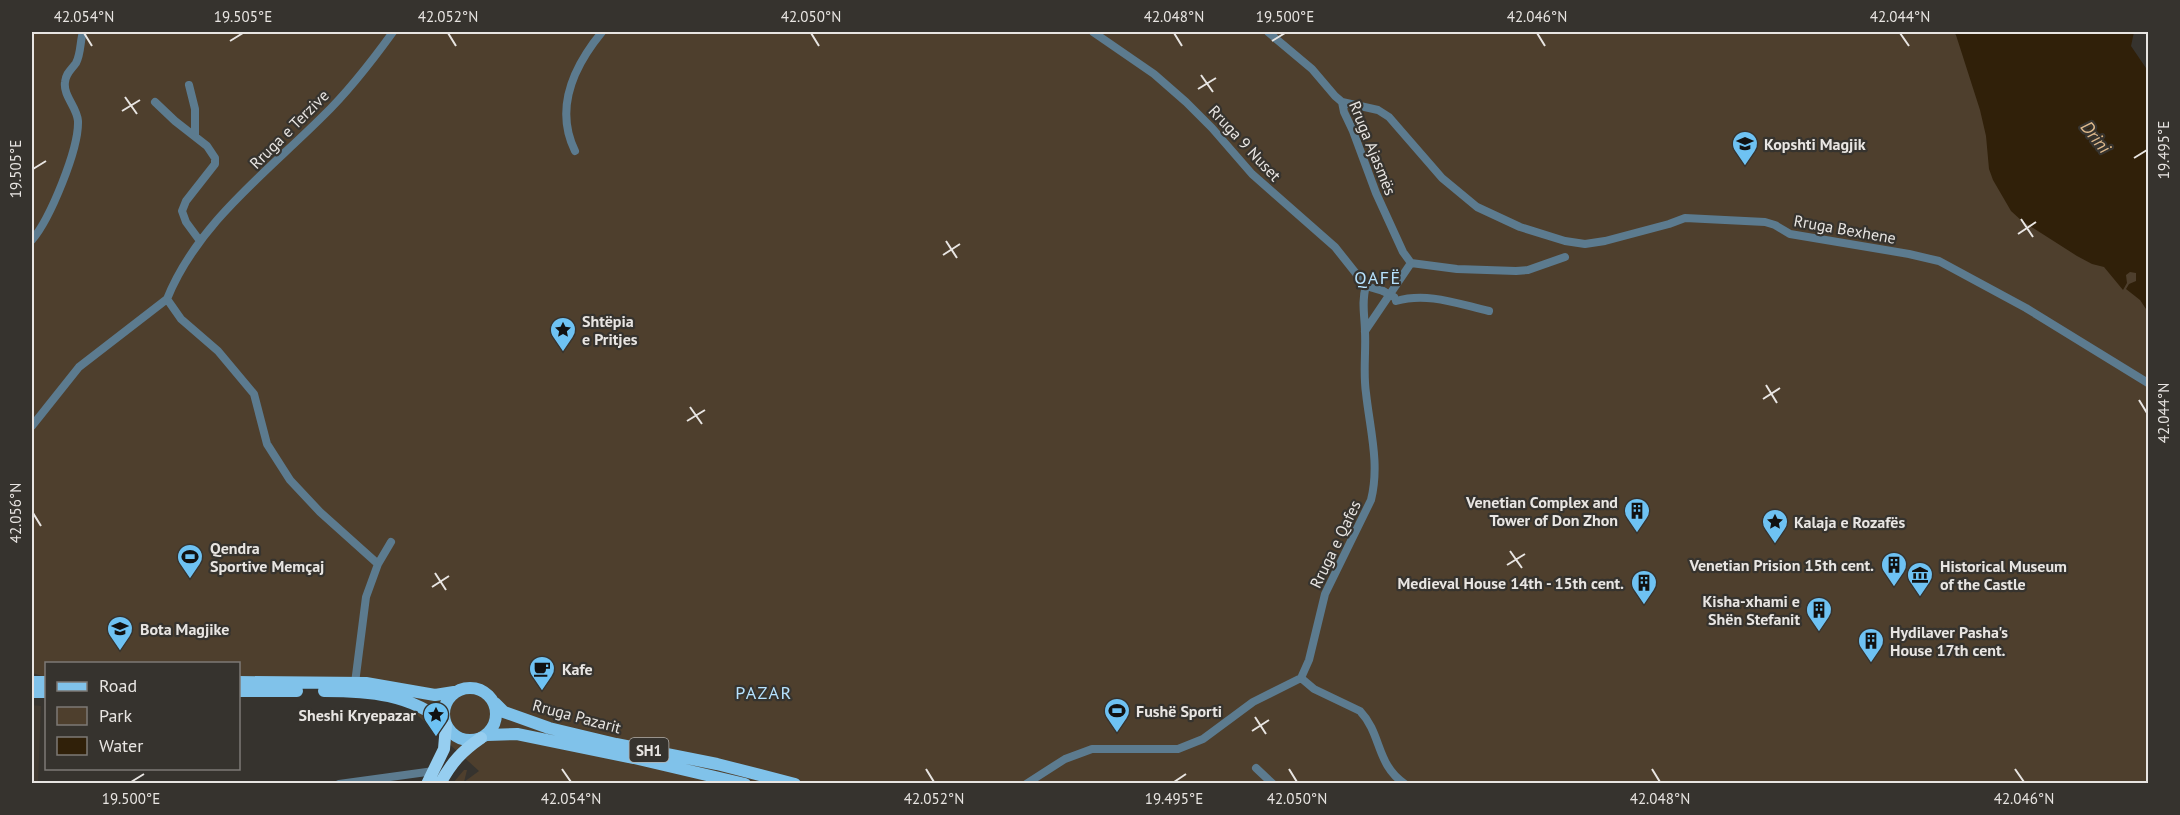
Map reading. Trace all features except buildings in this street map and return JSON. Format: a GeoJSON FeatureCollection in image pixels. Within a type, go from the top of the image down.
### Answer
{"type":"FeatureCollection","features":[{"type":"Feature","properties":{"kind":"highway"},"geometry":{"type":"LineString","coordinates":[[440,776],[446,724]]}},
{"type":"Feature","properties":{"kind":"highway"},"geometry":{"type":"LineString","coordinates":[[427,783],[440,776],[461,752],[484,736]]}},
{"type":"Feature","properties":{"kind":"main road","name":"SH1"},"geometry":{"type":"LineString","coordinates":[[240,682],[355,682],[435,695],[472,687],[489,694],[495,703]]}},
{"type":"Feature","properties":{"kind":"main road","name":"SH1"},"geometry":{"type":"LineString","coordinates":[[240,691],[351,691],[379,694],[404,700],[431,711],[460,738],[471,740],[484,736]]}},
{"type":"Feature","properties":{"kind":"main road"},"geometry":{"type":"LineString","coordinates":[[446,724],[444,713],[447,702],[454,692]]}},
{"type":"Feature","properties":{"kind":"main road"},"geometry":{"type":"LineString","coordinates":[[484,736],[494,726],[497,714],[495,703]]}},
{"type":"Feature","properties":{"kind":"main road","name":"Rruga Pazarit"},"geometry":{"type":"LineString","coordinates":[[495,703],[504,712],[549,728],[795,783]]}},
{"type":"Feature","properties":{"kind":"main road","name":"Rruga Pazarit"},"geometry":{"type":"LineString","coordinates":[[484,736],[517,734],[745,783]]}},
{"type":"Feature","properties":{"kind":"street"},"geometry":{"type":"LineString","coordinates":[[32,240],[41,227],[58,191],[76,144],[78,119],[64,89],[64,83],[75,64],[83,32]]}},
{"type":"Feature","properties":{"kind":"street","name":"Rruga e Terzive"},"geometry":{"type":"LineString","coordinates":[[167,299],[174,281],[200,241],[228,209],[326,114],[393,32]]}},
{"type":"Feature","properties":{"kind":"street"},"geometry":{"type":"LineString","coordinates":[[575,151],[569,139],[566,123],[566,99],[578,67],[602,32]]}},
{"type":"Feature","properties":{"kind":"street","name":"Rruga 9 Nuset"},"geometry":{"type":"LineString","coordinates":[[1093,32],[1154,74],[1192,107],[1252,174],[1335,247],[1366,286]]}},
{"type":"Feature","properties":{"kind":"street","name":"Rruga Ajasmës"},"geometry":{"type":"LineString","coordinates":[[1268,32],[1305,62],[1342,102],[1373,186],[1403,252],[1411,262]]}},
{"type":"Feature","properties":{"kind":"street"},"geometry":{"type":"LineString","coordinates":[[189,85],[195,109],[195,136]]}},
{"type":"Feature","properties":{"kind":"street"},"geometry":{"type":"LineString","coordinates":[[155,102],[175,122],[212,150],[216,158],[215,164],[186,201],[182,211],[186,222],[200,241]]}},
{"type":"Feature","properties":{"kind":"street","name":"Rruga Bexhene"},"geometry":{"type":"LineString","coordinates":[[1342,102],[1372,108],[1383,113],[1459,194],[1477,207],[1520,227],[1565,241],[1585,244],[1627,236],[1685,218],[1765,222],[1790,234],[1928,258],[1963,273],[2018,303],[2148,383]]}},
{"type":"Feature","properties":{"kind":"street"},"geometry":{"type":"LineString","coordinates":[[1365,331],[1411,262],[1457,268],[1516,271],[1528,270],[1565,257]]}},
{"type":"Feature","properties":{"kind":"street"},"geometry":{"type":"LineString","coordinates":[[1366,286],[1383,291],[1395,299],[1428,297],[1489,311]]}},
{"type":"Feature","properties":{"kind":"street","name":"Rruga e Qafes"},"geometry":{"type":"LineString","coordinates":[[1301,678],[1309,660],[1325,594],[1374,490],[1375,460],[1365,392],[1363,313],[1366,286]]}},
{"type":"Feature","properties":{"kind":"street"},"geometry":{"type":"LineString","coordinates":[[32,426],[80,367],[167,299],[181,319],[218,351],[254,394],[267,444],[290,480],[320,513],[378,564]]}},
{"type":"Feature","properties":{"kind":"street"},"geometry":{"type":"LineString","coordinates":[[355,682],[366,597],[378,564],[391,542]]}},
{"type":"Feature","properties":{"kind":"street"},"geometry":{"type":"LineString","coordinates":[[1026,783],[1065,759],[1092,749],[1178,750],[1185,748],[1203,739],[1253,702],[1301,678],[1314,688],[1360,711],[1365,716],[1385,764],[1405,783]]}},
{"type":"Feature","properties":{"kind":"street"},"geometry":{"type":"LineString","coordinates":[[1256,768],[1273,783]]}},
{"type":"Feature","properties":{"kind":"street"},"geometry":{"type":"LineString","coordinates":[[339,783],[440,776]]}},
{"type":"Feature","properties":{"kind":"shaded area"},"geometry":{"type":"Polygon","coordinates":[[[32,705],[41,706],[38,783],[32,783],[32,705]]]}},
{"type":"Feature","properties":{"kind":"green space"},"geometry":{"type":"Polygon","coordinates":[[[32,32],[1953,32],[2148,241],[2148,783],[462,784],[456,781],[453,783],[464,770],[467,770],[464,782],[479,771],[382,683],[240,681],[240,662],[45,662],[45,677],[32,673],[32,32]]]}},
{"type":"Feature","properties":{"kind":"water","name":"Drini"},"geometry":{"type":"Polygon","coordinates":[[[1955,32],[2134,32],[2131,46],[2148,71],[2148,312],[2140,300],[2126,289],[2129,284],[2136,281],[2136,273],[2130,272],[2126,275],[2127,283],[2123,290],[2104,267],[2077,256],[2022,221],[2011,211],[1989,169],[1986,136],[1980,110],[1955,32]]]}},
{"type":"Feature","properties":{"kind":"place","name":"Kopshti Magjik"},"geometry":{"type":"Point","coordinates":[1745,167]}},
{"type":"Feature","properties":{"kind":"place","name":"Shtëpia e Pritjes"},"geometry":{"type":"Point","coordinates":[563,353]}},
{"type":"Feature","properties":{"kind":"place","name":"Venetian Complex and Tower of Don Zhon"},"geometry":{"type":"Point","coordinates":[1637,534]}},
{"type":"Feature","properties":{"kind":"place","name":"Kalaja e Rozafës"},"geometry":{"type":"Point","coordinates":[1775,545]}},
{"type":"Feature","properties":{"kind":"place","name":"Qendra Sportive Memçaj"},"geometry":{"type":"Point","coordinates":[190,580]}},
{"type":"Feature","properties":{"kind":"place","name":"Venetian Prision 15th cent."},"geometry":{"type":"Point","coordinates":[1894,588]}},
{"type":"Feature","properties":{"kind":"place","name":"Historical Museum of the Castle"},"geometry":{"type":"Point","coordinates":[1920,598]}},
{"type":"Feature","properties":{"kind":"place","name":"Medieval House 14th - 15th cent."},"geometry":{"type":"Point","coordinates":[1644,606]}},
{"type":"Feature","properties":{"kind":"place","name":"Kisha-xhami e Shën Stefanit"},"geometry":{"type":"Point","coordinates":[1819,633]}},
{"type":"Feature","properties":{"kind":"place","name":"Bota Magjike"},"geometry":{"type":"Point","coordinates":[120,652]}},
{"type":"Feature","properties":{"kind":"place","name":"Hydilaver Pasha's House 17th cent."},"geometry":{"type":"Point","coordinates":[1871,664]}},
{"type":"Feature","properties":{"kind":"place","name":"Kafe"},"geometry":{"type":"Point","coordinates":[542,692]}},
{"type":"Feature","properties":{"kind":"place","name":"Fushë Sporti"},"geometry":{"type":"Point","coordinates":[1117,734]}},
{"type":"Feature","properties":{"kind":"place","name":"Sheshi Kryepazar"},"geometry":{"type":"Point","coordinates":[436,738]}},
{"type":"Feature","properties":{"kind":"district","name":"QAFË"},"geometry":{"type":"Point","coordinates":[1378,277]}},
{"type":"Feature","properties":{"kind":"district","name":"PAZAR"},"geometry":{"type":"Point","coordinates":[764,692]}}]}
